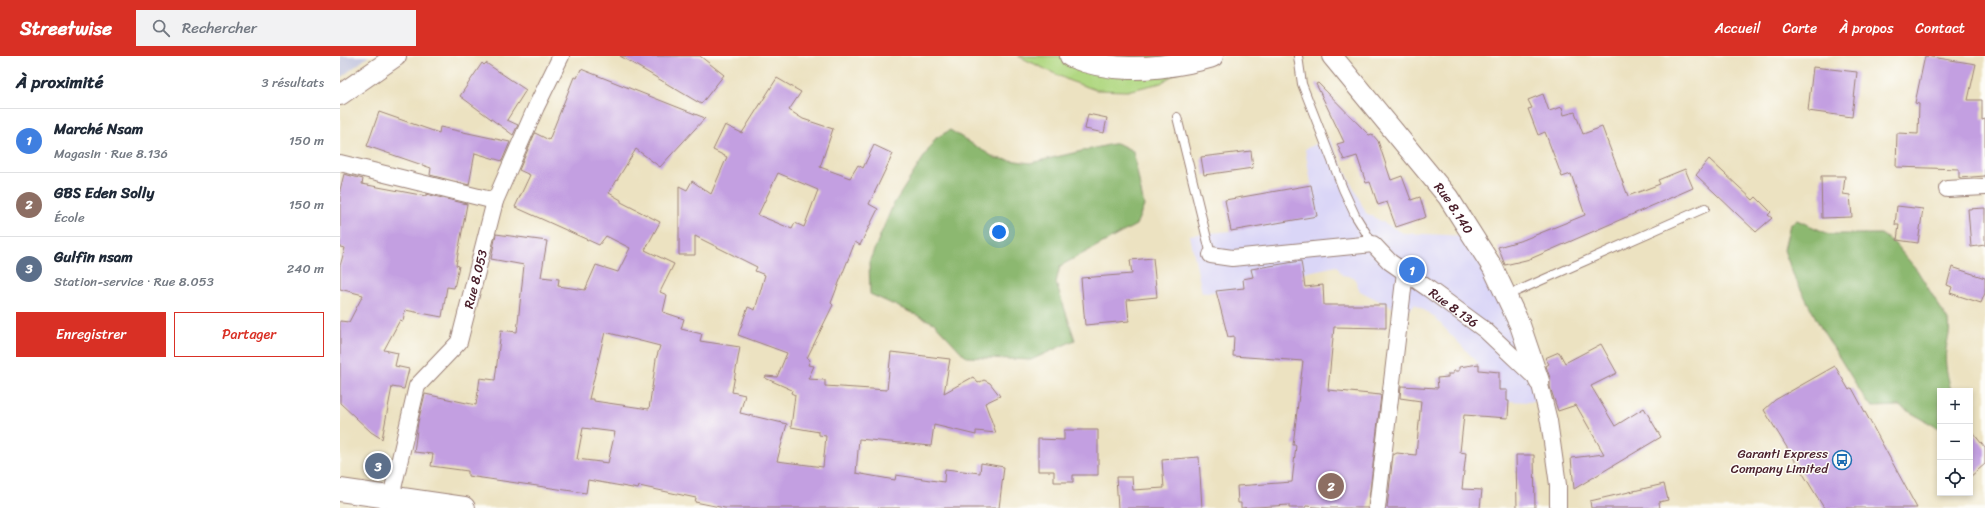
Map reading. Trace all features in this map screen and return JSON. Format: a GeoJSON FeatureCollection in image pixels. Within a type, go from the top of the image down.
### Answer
{"type":"FeatureCollection","features":[{"type":"Feature","properties":{"kind":"main road"},"geometry":{"type":"LineString","coordinates":[[1071,56],[1085,62],[1116,68],[1138,69],[1168,66],[1212,56]]}},
{"type":"Feature","properties":{"kind":"main road"},"geometry":{"type":"LineString","coordinates":[[340,490],[464,508]]}},
{"type":"Feature","properties":{"kind":"street"},"geometry":{"type":"LineString","coordinates":[[340,95],[396,56]]}},
{"type":"Feature","properties":{"kind":"street","name":"Rue 8.053"},"geometry":{"type":"LineString","coordinates":[[391,497],[417,386],[459,342],[495,201],[560,56]]}},
{"type":"Feature","properties":{"kind":"street","name":"Rue 8.140"},"geometry":{"type":"LineString","coordinates":[[1332,56],[1448,197],[1493,268],[1520,325],[1539,382]]}},
{"type":"Feature","properties":{"kind":"street"},"geometry":{"type":"LineString","coordinates":[[340,163],[495,201]]}},
{"type":"Feature","properties":{"kind":"street"},"geometry":{"type":"LineString","coordinates":[[1947,189],[1985,187]]}},
{"type":"Feature","properties":{"kind":"street"},"geometry":{"type":"LineString","coordinates":[[1210,255],[1232,258],[1373,244]]}},
{"type":"Feature","properties":{"kind":"street","name":"Rue 8.136"},"geometry":{"type":"LineString","coordinates":[[1373,244],[1390,262],[1485,330],[1539,382]]}},
{"type":"Feature","properties":{"kind":"street"},"geometry":{"type":"LineString","coordinates":[[1377,508],[1405,272]]}},
{"type":"Feature","properties":{"kind":"street"},"geometry":{"type":"LineString","coordinates":[[1539,382],[1549,421],[1558,485],[1558,508]]}},
{"type":"Feature","properties":{"kind":"lane"},"geometry":{"type":"LineString","coordinates":[[1298,56],[1302,84],[1343,189],[1355,215],[1373,244]]}},
{"type":"Feature","properties":{"kind":"lane"},"geometry":{"type":"LineString","coordinates":[[1177,117],[1210,255]]}},
{"type":"Feature","properties":{"kind":"lane"},"geometry":{"type":"LineString","coordinates":[[1506,296],[1705,208]]}},
{"type":"Feature","properties":{"kind":"shaded area"},"geometry":{"type":"Polygon","coordinates":[[[340,56],[369,56],[340,78],[340,56]]]}},
{"type":"Feature","properties":{"kind":"shaded area"},"geometry":{"type":"Polygon","coordinates":[[[1329,138],[1366,213],[1403,233],[1466,236],[1503,299],[1542,398],[1530,402],[1507,401],[1507,390],[1499,390],[1499,372],[1479,370],[1479,364],[1433,316],[1415,304],[1405,314],[1360,291],[1354,277],[1342,275],[1337,266],[1303,273],[1244,289],[1202,293],[1190,235],[1231,231],[1317,216],[1305,149],[1329,138]]]}},
{"type":"Feature","properties":{"kind":"green space"},"geometry":{"type":"Polygon","coordinates":[[[1018,56],[1202,56],[1161,83],[1127,91],[1096,90],[1070,81],[1018,56]]]}},
{"type":"Feature","properties":{"kind":"green space"},"geometry":{"type":"Polygon","coordinates":[[[950,130],[995,158],[1030,163],[1117,143],[1133,151],[1144,206],[1136,225],[1060,266],[1056,283],[1075,340],[1031,360],[966,357],[934,323],[870,294],[869,262],[893,205],[936,138],[950,130]]]}},
{"type":"Feature","properties":{"kind":"green space"},"geometry":{"type":"Polygon","coordinates":[[[1797,220],[1829,234],[1881,234],[1894,243],[1917,270],[1949,322],[1950,330],[1946,350],[1946,360],[1950,388],[1937,388],[1937,427],[1899,406],[1873,407],[1867,402],[1821,328],[1793,274],[1784,250],[1790,224],[1797,220]]]}},
{"type":"Feature","properties":{"kind":"building"},"geometry":{"type":"Polygon","coordinates":[[[620,56],[700,56],[724,75],[701,104],[620,56]]]}},
{"type":"Feature","properties":{"kind":"building"},"geometry":{"type":"Polygon","coordinates":[[[1925,56],[1976,64],[1968,100],[1982,100],[1982,120],[1985,119],[1985,176],[1959,178],[1959,169],[1896,167],[1897,133],[1918,134],[1919,104],[1915,103],[1925,56]]]}},
{"type":"Feature","properties":{"kind":"building"},"geometry":{"type":"Polygon","coordinates":[[[482,63],[484,65],[486,63],[526,90],[507,120],[518,125],[513,135],[460,96],[482,63]]]}},
{"type":"Feature","properties":{"kind":"building"},"geometry":{"type":"Polygon","coordinates":[[[1813,67],[1857,72],[1852,117],[1808,111],[1813,67]]]}},
{"type":"Feature","properties":{"kind":"building"},"geometry":{"type":"Polygon","coordinates":[[[581,69],[705,118],[660,167],[636,149],[609,193],[621,200],[621,202],[660,222],[645,250],[674,264],[660,292],[667,295],[663,312],[684,319],[681,329],[702,334],[700,341],[740,347],[732,392],[745,395],[740,413],[787,424],[777,461],[823,467],[826,436],[819,435],[819,432],[791,427],[795,395],[791,393],[792,390],[765,378],[766,376],[777,377],[787,353],[738,335],[748,307],[755,310],[765,275],[755,271],[757,267],[695,236],[695,255],[679,255],[679,186],[687,190],[692,181],[711,194],[727,157],[713,150],[725,125],[742,133],[777,78],[801,92],[789,110],[803,119],[833,129],[820,167],[850,178],[858,165],[863,168],[874,145],[893,154],[869,204],[878,209],[860,245],[855,242],[831,303],[833,305],[807,358],[810,360],[808,365],[814,366],[808,379],[825,380],[825,386],[887,390],[891,352],[950,359],[944,393],[973,377],[978,383],[984,380],[990,383],[1000,396],[985,403],[996,433],[976,431],[976,435],[934,425],[931,446],[859,439],[856,473],[895,480],[896,475],[944,482],[945,469],[980,473],[981,463],[1004,467],[999,508],[725,508],[695,502],[696,498],[639,486],[638,489],[588,480],[586,493],[468,476],[468,471],[431,466],[433,454],[414,452],[418,422],[425,394],[476,405],[480,378],[495,380],[501,330],[517,332],[524,265],[491,259],[496,234],[547,241],[541,277],[559,279],[558,286],[585,290],[596,265],[618,272],[630,248],[606,236],[599,245],[515,207],[530,175],[519,170],[535,133],[549,140],[574,77],[577,78],[581,69]],[[778,173],[758,215],[792,229],[795,223],[804,227],[818,190],[778,173]],[[605,332],[589,399],[649,409],[656,359],[660,346],[605,332]],[[583,428],[577,459],[608,463],[615,432],[583,428]]]}},
{"type":"Feature","properties":{"kind":"building"},"geometry":{"type":"Polygon","coordinates":[[[1318,83],[1369,135],[1372,134],[1378,141],[1391,180],[1402,176],[1411,200],[1420,197],[1426,217],[1396,227],[1387,202],[1378,205],[1370,182],[1366,183],[1357,156],[1344,160],[1337,144],[1344,142],[1316,84],[1318,83]]]}},
{"type":"Feature","properties":{"kind":"building"},"geometry":{"type":"Polygon","coordinates":[[[1543,94],[1549,111],[1562,107],[1564,115],[1575,112],[1583,134],[1602,127],[1628,196],[1660,184],[1658,180],[1685,169],[1693,188],[1530,259],[1505,265],[1498,247],[1523,240],[1585,215],[1571,174],[1562,177],[1545,132],[1538,135],[1528,109],[1532,108],[1528,100],[1543,94]]]}},
{"type":"Feature","properties":{"kind":"building"},"geometry":{"type":"Polygon","coordinates":[[[379,112],[439,133],[440,127],[510,142],[502,161],[475,153],[469,185],[430,175],[431,168],[367,146],[379,112]]]}},
{"type":"Feature","properties":{"kind":"building"},"geometry":{"type":"Polygon","coordinates":[[[1088,114],[1107,118],[1104,133],[1085,129],[1088,114]]]}},
{"type":"Feature","properties":{"kind":"building"},"geometry":{"type":"Polygon","coordinates":[[[1251,151],[1253,168],[1204,175],[1201,157],[1251,151]]]}},
{"type":"Feature","properties":{"kind":"building"},"geometry":{"type":"Polygon","coordinates":[[[1709,159],[1753,200],[1756,197],[1771,212],[1768,215],[1772,218],[1756,232],[1696,175],[1709,159]]]}},
{"type":"Feature","properties":{"kind":"building"},"geometry":{"type":"Polygon","coordinates":[[[344,174],[363,179],[362,184],[426,196],[426,194],[467,204],[456,265],[459,266],[454,288],[447,287],[442,317],[405,310],[403,321],[400,320],[384,350],[398,353],[395,366],[409,369],[404,389],[392,387],[382,439],[371,432],[340,403],[340,321],[349,322],[363,295],[340,289],[340,266],[345,248],[340,247],[340,190],[344,174]]]}},
{"type":"Feature","properties":{"kind":"building"},"geometry":{"type":"Polygon","coordinates":[[[1821,176],[1845,176],[1843,194],[1850,195],[1852,217],[1822,218],[1821,176]]]}},
{"type":"Feature","properties":{"kind":"building"},"geometry":{"type":"Polygon","coordinates":[[[1311,185],[1317,216],[1231,231],[1225,200],[1311,185]]]}},
{"type":"Feature","properties":{"kind":"building"},"geometry":{"type":"Polygon","coordinates":[[[1897,206],[1923,209],[1918,243],[1897,240],[1899,225],[1895,225],[1897,206]]]}},
{"type":"Feature","properties":{"kind":"building"},"geometry":{"type":"Polygon","coordinates":[[[1985,208],[1985,245],[1971,247],[1968,209],[1985,208]]]}},
{"type":"Feature","properties":{"kind":"building"},"geometry":{"type":"Polygon","coordinates":[[[1153,258],[1157,297],[1127,300],[1129,321],[1085,325],[1081,278],[1132,274],[1130,260],[1153,258]]]}},
{"type":"Feature","properties":{"kind":"building"},"geometry":{"type":"Polygon","coordinates":[[[1301,261],[1305,287],[1323,285],[1324,305],[1386,305],[1386,328],[1334,327],[1328,390],[1381,395],[1368,508],[1327,508],[1306,506],[1305,508],[1289,508],[1289,505],[1241,508],[1241,503],[1238,503],[1237,486],[1292,482],[1296,445],[1293,445],[1303,361],[1233,356],[1234,336],[1228,337],[1216,291],[1244,288],[1243,279],[1253,277],[1251,269],[1301,261]]]}},
{"type":"Feature","properties":{"kind":"building"},"geometry":{"type":"Polygon","coordinates":[[[1952,267],[1985,278],[1985,293],[1981,303],[1950,293],[1952,287],[1947,285],[1952,267]]]}},
{"type":"Feature","properties":{"kind":"building"},"geometry":{"type":"Polygon","coordinates":[[[1601,344],[1617,373],[1591,386],[1615,426],[1644,408],[1661,437],[1574,489],[1571,458],[1604,454],[1576,405],[1558,411],[1550,387],[1550,378],[1546,366],[1549,364],[1545,358],[1559,352],[1565,363],[1601,344]]]}},
{"type":"Feature","properties":{"kind":"building"},"geometry":{"type":"Polygon","coordinates":[[[1479,364],[1479,370],[1499,372],[1499,390],[1507,390],[1507,401],[1509,401],[1508,418],[1464,415],[1460,452],[1466,453],[1462,489],[1482,490],[1480,508],[1387,508],[1393,455],[1397,453],[1416,455],[1421,401],[1400,398],[1401,386],[1438,388],[1437,378],[1448,377],[1448,374],[1453,374],[1453,371],[1459,371],[1459,367],[1479,364]]]}},
{"type":"Feature","properties":{"kind":"building","name":"Garanti Express Company Limited"},"geometry":{"type":"Polygon","coordinates":[[[1835,366],[1849,390],[1852,388],[1917,508],[1824,508],[1764,410],[1775,400],[1835,366]]]}},
{"type":"Feature","properties":{"kind":"building"},"geometry":{"type":"Polygon","coordinates":[[[1064,430],[1098,430],[1098,475],[1073,475],[1073,482],[1054,482],[1054,471],[1038,471],[1038,439],[1064,440],[1064,430]]]}},
{"type":"Feature","properties":{"kind":"building"},"geometry":{"type":"Polygon","coordinates":[[[1973,433],[1985,448],[1985,464],[1973,474],[1973,433]]]}},
{"type":"Feature","properties":{"kind":"building"},"geometry":{"type":"Polygon","coordinates":[[[1516,455],[1534,455],[1535,508],[1517,508],[1516,455]]]}},
{"type":"Feature","properties":{"kind":"building"},"geometry":{"type":"Polygon","coordinates":[[[1199,457],[1202,508],[1118,508],[1116,477],[1132,477],[1133,490],[1164,488],[1162,460],[1199,457]]]}},
{"type":"Feature","properties":{"kind":"building"},"geometry":{"type":"Polygon","coordinates":[[[1664,484],[1668,500],[1659,502],[1660,508],[1591,508],[1590,501],[1664,484]]]}},
{"type":"Feature","properties":{"kind":"place","name":"Marché Nsam"},"geometry":{"type":"Point","coordinates":[1412,270]}},
{"type":"Feature","properties":{"kind":"place","name":"Garanti Express Company Limited"},"geometry":{"type":"Point","coordinates":[1842,460]}},
{"type":"Feature","properties":{"kind":"place","name":"Gulfin nsam"},"geometry":{"type":"Point","coordinates":[378,466]}},
{"type":"Feature","properties":{"kind":"place","name":"GBS Eden Solly"},"geometry":{"type":"Point","coordinates":[1331,486]}}]}
